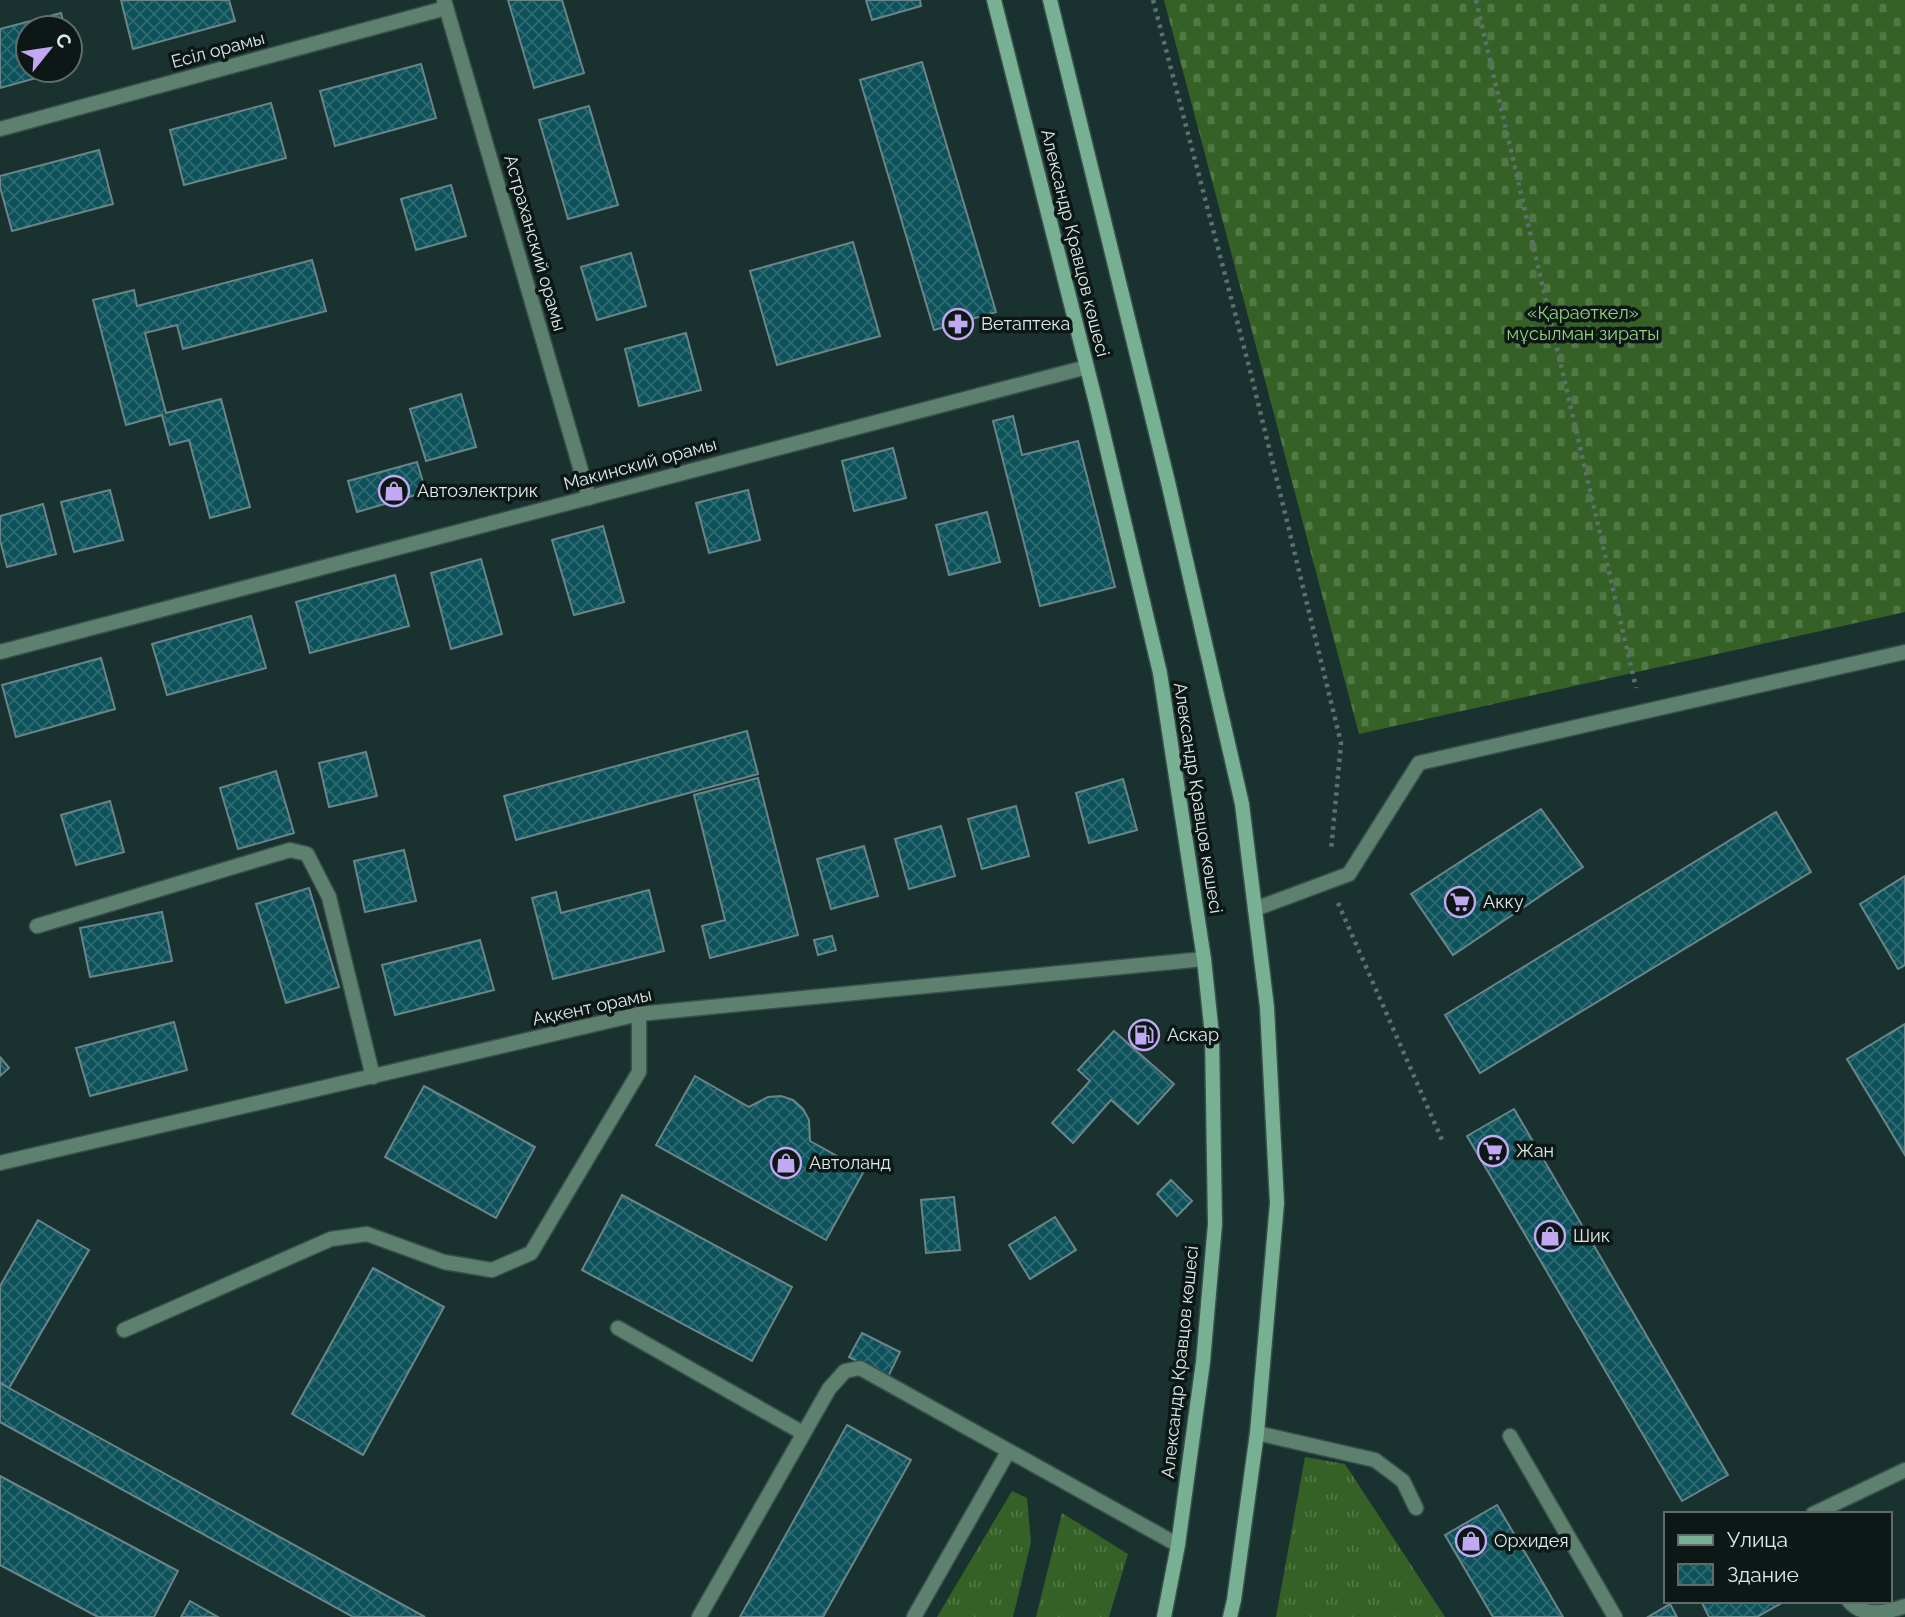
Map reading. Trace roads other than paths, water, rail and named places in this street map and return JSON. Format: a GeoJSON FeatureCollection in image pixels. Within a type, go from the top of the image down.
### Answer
{"type":"FeatureCollection","features":[{"type":"Feature","properties":{"kind":"main road","name":"Александр Кравцов көшесі"},"geometry":{"type":"LineString","coordinates":[[994,0],[1087,367],[1160,673],[1204,959],[1212,1035],[1215,1224],[1203,1362],[1178,1545],[1164,1617]]}},
{"type":"Feature","properties":{"kind":"main road","name":"Александр Кравцов көшесі"},"geometry":{"type":"LineString","coordinates":[[1051,0],[1242,804],[1267,1007],[1277,1203],[1257,1433],[1230,1617]]}},
{"type":"Feature","properties":{"kind":"street","name":"Есіл орамы"},"geometry":{"type":"LineString","coordinates":[[0,129],[445,4]]}},
{"type":"Feature","properties":{"kind":"street","name":"Астраханский орамы"},"geometry":{"type":"LineString","coordinates":[[445,4],[589,498]]}},
{"type":"Feature","properties":{"kind":"street","name":"Макинский орамы"},"geometry":{"type":"LineString","coordinates":[[0,652],[1087,367]]}},
{"type":"Feature","properties":{"kind":"street"},"geometry":{"type":"LineString","coordinates":[[1255,909],[1349,874],[1419,763],[1905,652]]}},
{"type":"Feature","properties":{"kind":"street"},"geometry":{"type":"LineString","coordinates":[[37,926],[290,850],[307,854],[329,897],[373,1077]]}},
{"type":"Feature","properties":{"kind":"street","name":"Ақкент орамы"},"geometry":{"type":"LineString","coordinates":[[0,1163],[639,1014],[1204,959]]}},
{"type":"Feature","properties":{"kind":"street"},"geometry":{"type":"LineString","coordinates":[[124,1330],[331,1239],[367,1234],[444,1262],[492,1270],[531,1253],[639,1072],[639,1014]]}},
{"type":"Feature","properties":{"kind":"street"},"geometry":{"type":"LineString","coordinates":[[618,1328],[803,1433]]}},
{"type":"Feature","properties":{"kind":"street"},"geometry":{"type":"LineString","coordinates":[[699,1617],[829,1389],[845,1371],[860,1368],[1178,1545]]}},
{"type":"Feature","properties":{"kind":"street"},"geometry":{"type":"LineString","coordinates":[[1257,1433],[1375,1460],[1403,1481],[1416,1508]]}},
{"type":"Feature","properties":{"kind":"street"},"geometry":{"type":"LineString","coordinates":[[1510,1436],[1615,1617]]}},
{"type":"Feature","properties":{"kind":"street"},"geometry":{"type":"LineString","coordinates":[[914,1617],[1008,1451]]}},
{"type":"Feature","properties":{"kind":"street"},"geometry":{"type":"LineString","coordinates":[[1817,1512],[1905,1470]]}},
{"type":"Feature","properties":{"kind":"street"},"geometry":{"type":"LineString","coordinates":[[1850,1603],[1852,1608],[1869,1615],[1905,1606]]}},
{"type":"Feature","properties":{"kind":"place","name":"Ветаптека"},"geometry":{"type":"Point","coordinates":[958,324]}},
{"type":"Feature","properties":{"kind":"place","name":"Автоэлектрик"},"geometry":{"type":"Point","coordinates":[394,491]}},
{"type":"Feature","properties":{"kind":"place","name":"Акку"},"geometry":{"type":"Point","coordinates":[1460,902]}},
{"type":"Feature","properties":{"kind":"place","name":"Аскар"},"geometry":{"type":"Point","coordinates":[1144,1035]}},
{"type":"Feature","properties":{"kind":"place","name":"Жан"},"geometry":{"type":"Point","coordinates":[1493,1151]}},
{"type":"Feature","properties":{"kind":"place","name":"Автоланд"},"geometry":{"type":"Point","coordinates":[786,1163]}},
{"type":"Feature","properties":{"kind":"place","name":"Шик"},"geometry":{"type":"Point","coordinates":[1550,1236]}},
{"type":"Feature","properties":{"kind":"place","name":"Орхидея"},"geometry":{"type":"Point","coordinates":[1471,1541]}},
{"type":"Feature","properties":{"kind":"park label","name":"«Қараөткел» мұсылман зираты"},"geometry":{"type":"Point","coordinates":[1583,323]}}]}
